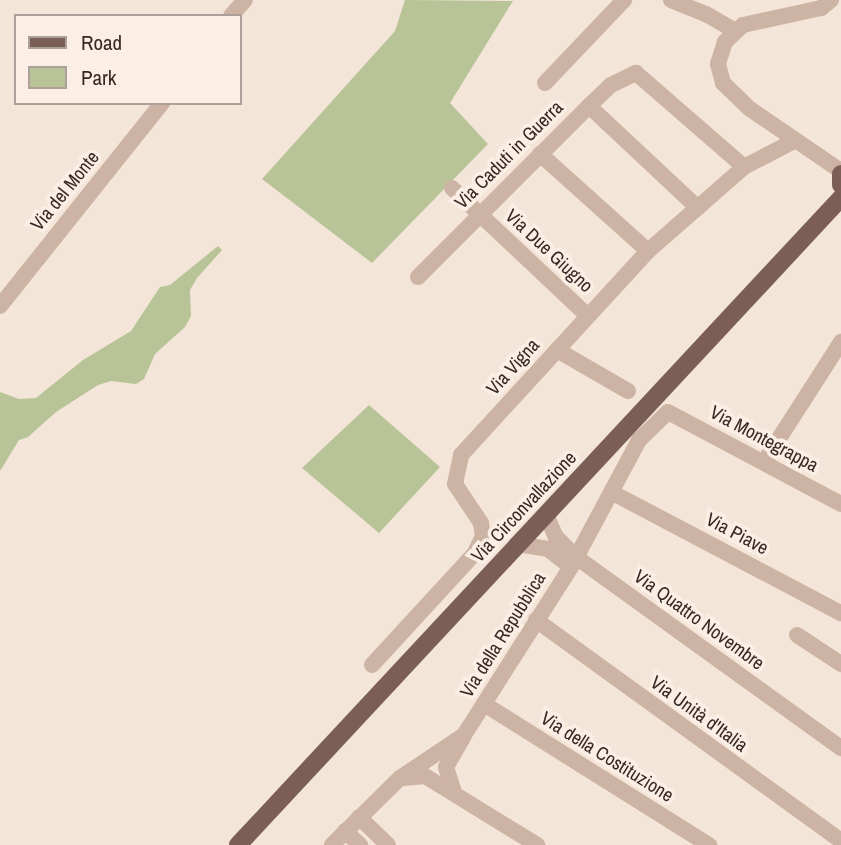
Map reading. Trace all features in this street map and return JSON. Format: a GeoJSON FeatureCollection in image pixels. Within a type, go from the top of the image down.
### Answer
{"type":"FeatureCollection","features":[{"type":"Feature","properties":{"kind":"main road"},"geometry":{"type":"LineString","coordinates":[[841,173],[841,185]]}},
{"type":"Feature","properties":{"kind":"main road","name":"Via Circonvallazione"},"geometry":{"type":"LineString","coordinates":[[238,845],[841,198]]}},
{"type":"Feature","properties":{"kind":"street"},"geometry":{"type":"LineString","coordinates":[[233,14],[245,0]]}},
{"type":"Feature","properties":{"kind":"street"},"geometry":{"type":"LineString","coordinates":[[545,83],[624,0]]}},
{"type":"Feature","properties":{"kind":"street"},"geometry":{"type":"LineString","coordinates":[[671,0],[706,14],[735,31]]}},
{"type":"Feature","properties":{"kind":"street"},"geometry":{"type":"LineString","coordinates":[[831,0],[821,8],[753,21],[735,31],[720,54],[719,74],[723,83],[750,109],[841,173]]}},
{"type":"Feature","properties":{"kind":"street","name":"Via Caduti in Guerra"},"geometry":{"type":"LineString","coordinates":[[418,277],[611,85],[636,73],[744,167]]}},
{"type":"Feature","properties":{"kind":"street","name":"Via del Monte"},"geometry":{"type":"LineString","coordinates":[[0,306],[160,105]]}},
{"type":"Feature","properties":{"kind":"street"},"geometry":{"type":"LineString","coordinates":[[589,106],[698,208]]}},
{"type":"Feature","properties":{"kind":"street","name":"Via Vigna"},"geometry":{"type":"LineString","coordinates":[[372,665],[475,553],[483,536],[481,523],[455,484],[461,455],[648,251],[744,167],[794,141]]}},
{"type":"Feature","properties":{"kind":"street"},"geometry":{"type":"LineString","coordinates":[[540,154],[648,251]]}},
{"type":"Feature","properties":{"kind":"street","name":"Via Due Giugno"},"geometry":{"type":"LineString","coordinates":[[452,188],[587,315]]}},
{"type":"Feature","properties":{"kind":"street"},"geometry":{"type":"LineString","coordinates":[[764,462],[841,342]]}},
{"type":"Feature","properties":{"kind":"street"},"geometry":{"type":"LineString","coordinates":[[557,350],[628,391]]}},
{"type":"Feature","properties":{"kind":"street","name":"Via Montegrappa"},"geometry":{"type":"LineString","coordinates":[[668,412],[841,504]]}},
{"type":"Feature","properties":{"kind":"street","name":"Via della Repubblica"},"geometry":{"type":"LineString","coordinates":[[332,845],[400,778],[464,735],[573,562],[639,440],[668,412]]}},
{"type":"Feature","properties":{"kind":"street","name":"Via Piave"},"geometry":{"type":"LineString","coordinates":[[613,492],[841,613]]}},
{"type":"Feature","properties":{"kind":"street","name":"Via Quattro Novembre"},"geometry":{"type":"LineString","coordinates":[[546,514],[556,537],[573,562],[841,748]]}},
{"type":"Feature","properties":{"kind":"street"},"geometry":{"type":"LineString","coordinates":[[517,544],[548,549],[573,562]]}},
{"type":"Feature","properties":{"kind":"street","name":"Via Unità d'Italia"},"geometry":{"type":"LineString","coordinates":[[536,620],[839,841]]}},
{"type":"Feature","properties":{"kind":"street"},"geometry":{"type":"LineString","coordinates":[[797,635],[841,664]]}},
{"type":"Feature","properties":{"kind":"street","name":"Via della Costituzione"},"geometry":{"type":"LineString","coordinates":[[484,704],[709,845]]}},
{"type":"Feature","properties":{"kind":"street"},"geometry":{"type":"LineString","coordinates":[[454,792],[446,767],[464,735]]}},
{"type":"Feature","properties":{"kind":"street"},"geometry":{"type":"LineString","coordinates":[[400,778],[425,776],[537,845]]}},
{"type":"Feature","properties":{"kind":"street"},"geometry":{"type":"LineString","coordinates":[[359,817],[388,845]]}},
{"type":"Feature","properties":{"kind":"street"},"geometry":{"type":"LineString","coordinates":[[345,831],[360,845]]}},
{"type":"Feature","properties":{"kind":"green space"},"geometry":{"type":"Polygon","coordinates":[[[405,0],[513,1],[450,103],[488,144],[372,263],[262,179],[395,31],[405,0]]]}},
{"type":"Feature","properties":{"kind":"green space"},"geometry":{"type":"Polygon","coordinates":[[[218,246],[222,250],[190,290],[191,316],[185,327],[155,354],[144,379],[136,384],[111,381],[98,385],[56,412],[28,437],[19,440],[0,471],[0,392],[19,399],[36,398],[83,360],[131,331],[160,287],[170,285],[218,246]]]}},
{"type":"Feature","properties":{"kind":"green space"},"geometry":{"type":"Polygon","coordinates":[[[369,405],[440,467],[379,533],[302,468],[369,405]]]}}]}
